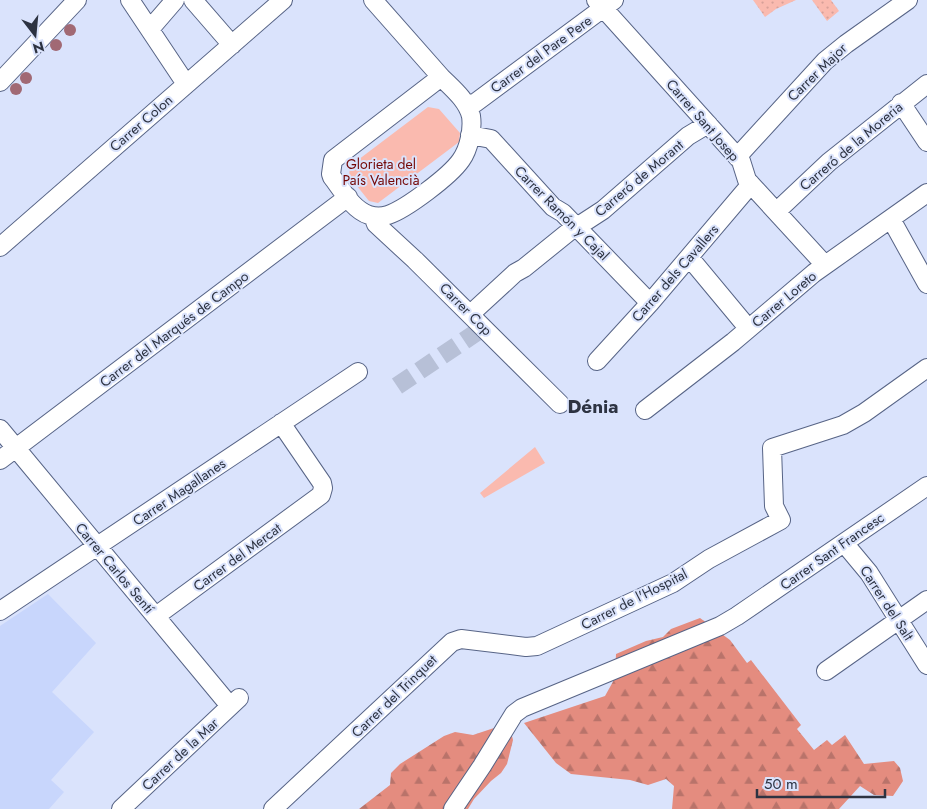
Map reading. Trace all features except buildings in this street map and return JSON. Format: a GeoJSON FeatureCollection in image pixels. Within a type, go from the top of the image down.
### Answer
{"type":"FeatureCollection","features":[{"type":"Feature","properties":{"kind":"street"},"geometry":{"type":"LineString","coordinates":[[0,82],[77,0]]}},
{"type":"Feature","properties":{"kind":"street"},"geometry":{"type":"LineString","coordinates":[[130,0],[186,84]]}},
{"type":"Feature","properties":{"kind":"street"},"geometry":{"type":"LineString","coordinates":[[150,29],[175,0]]}},
{"type":"Feature","properties":{"kind":"street"},"geometry":{"type":"LineString","coordinates":[[193,0],[232,45]]}},
{"type":"Feature","properties":{"kind":"street","name":"Carrer Colon"},"geometry":{"type":"LineString","coordinates":[[0,247],[284,0]]}},
{"type":"Feature","properties":{"kind":"street"},"geometry":{"type":"LineString","coordinates":[[372,0],[466,104],[471,120],[470,135],[465,154],[449,172],[426,191],[385,216],[373,216],[360,211],[331,174],[333,160],[441,77]]}},
{"type":"Feature","properties":{"kind":"street","name":"Carrer Major"},"geometry":{"type":"LineString","coordinates":[[737,156],[825,62],[846,44],[908,0]]}},
{"type":"Feature","properties":{"kind":"street","name":"Carrer Sant Josep"},"geometry":{"type":"LineString","coordinates":[[604,3],[737,156],[751,184],[825,265]]}},
{"type":"Feature","properties":{"kind":"street","name":"Carrer del Pare Pere"},"geometry":{"type":"LineString","coordinates":[[466,104],[474,103],[604,3]]}},
{"type":"Feature","properties":{"kind":"street","name":"Carreró de la Moreria"},"geometry":{"type":"LineString","coordinates":[[777,211],[829,162],[927,84]]}},
{"type":"Feature","properties":{"kind":"street"},"geometry":{"type":"LineString","coordinates":[[901,103],[927,142]]}},
{"type":"Feature","properties":{"kind":"street","name":"Carreró de Morant"},"geometry":{"type":"LineString","coordinates":[[477,308],[514,274],[566,233],[602,210],[688,136],[708,124]]}},
{"type":"Feature","properties":{"kind":"street","name":"Carrer Ramón y Cajal"},"geometry":{"type":"LineString","coordinates":[[470,135],[491,138],[553,207],[562,212],[650,303]]}},
{"type":"Feature","properties":{"kind":"street","name":"Carrer dels Cavallers"},"geometry":{"type":"LineString","coordinates":[[597,361],[650,303],[751,184]]}},
{"type":"Feature","properties":{"kind":"street","name":"Carrer Loreto"},"geometry":{"type":"LineString","coordinates":[[645,410],[733,342],[825,265],[927,193]]}},
{"type":"Feature","properties":{"kind":"street","name":"Carrer del Marqués de Campo"},"geometry":{"type":"LineString","coordinates":[[0,460],[348,197]]}},
{"type":"Feature","properties":{"kind":"street","name":"Carrer Cop"},"geometry":{"type":"LineString","coordinates":[[373,216],[376,224],[416,260],[560,404]]}},
{"type":"Feature","properties":{"kind":"street"},"geometry":{"type":"LineString","coordinates":[[891,219],[927,284]]}},
{"type":"Feature","properties":{"kind":"street"},"geometry":{"type":"LineString","coordinates":[[690,257],[748,328]]}},
{"type":"Feature","properties":{"kind":"street","name":"Carrer de l'Hospital"},"geometry":{"type":"LineString","coordinates":[[538,646],[673,583],[716,555],[781,520],[774,506],[772,448],[843,425],[864,413],[927,368]]}},
{"type":"Feature","properties":{"kind":"street","name":"Carrer Magallanes"},"geometry":{"type":"LineString","coordinates":[[0,611],[358,372]]}},
{"type":"Feature","properties":{"kind":"street","name":"Carrer del Mercat"},"geometry":{"type":"LineString","coordinates":[[156,616],[318,498],[323,491],[322,483],[281,423]]}},
{"type":"Feature","properties":{"kind":"street","name":"Carrer Carlos Sentí"},"geometry":{"type":"LineString","coordinates":[[0,429],[156,616],[234,702]]}},
{"type":"Feature","properties":{"kind":"street","name":"Carrer Sant Francesc"},"geometry":{"type":"LineString","coordinates":[[453,809],[514,714],[522,708],[720,626],[927,486]]}},
{"type":"Feature","properties":{"kind":"street","name":"Carrer del Salt"},"geometry":{"type":"LineString","coordinates":[[844,543],[869,573],[927,665]]}},
{"type":"Feature","properties":{"kind":"street"},"geometry":{"type":"LineString","coordinates":[[826,671],[927,600]]}},
{"type":"Feature","properties":{"kind":"street","name":"Carrer del Trinquet"},"geometry":{"type":"LineString","coordinates":[[273,809],[452,642],[461,639],[526,647],[538,646]]}},
{"type":"Feature","properties":{"kind":"street","name":"Carrer de la Mar"},"geometry":{"type":"LineString","coordinates":[[120,809],[234,702]]}},
{"type":"Feature","properties":{"kind":"shaded area"},"geometry":{"type":"Polygon","coordinates":[[[48,594],[96,643],[52,692],[94,732],[51,780],[64,792],[49,809],[0,809],[0,626],[48,594]]]}},
{"type":"Feature","properties":{"kind":"green space"},"geometry":{"type":"Polygon","coordinates":[[[753,0],[796,0],[776,9],[765,17],[753,0]]]}},
{"type":"Feature","properties":{"kind":"green space"},"geometry":{"type":"Polygon","coordinates":[[[812,0],[831,0],[839,11],[827,21],[812,0]]]}},
{"type":"Feature","properties":{"kind":"green space","name":"Glorieta del País Valencià"},"geometry":{"type":"Polygon","coordinates":[[[428,107],[439,109],[460,133],[459,142],[378,203],[369,201],[349,176],[350,166],[428,107]]]}},
{"type":"Feature","properties":{"kind":"green space"},"geometry":{"type":"Polygon","coordinates":[[[535,447],[545,463],[484,498],[480,493],[535,447]]]}},
{"type":"Feature","properties":{"kind":"green space"},"geometry":{"type":"Polygon","coordinates":[[[700,618],[730,640],[747,663],[751,660],[801,725],[797,729],[814,750],[827,740],[832,745],[845,735],[864,764],[894,761],[900,768],[903,781],[893,796],[874,795],[860,786],[839,809],[672,809],[674,786],[666,779],[648,785],[630,780],[571,774],[556,763],[524,723],[605,696],[615,678],[616,654],[646,641],[663,637],[671,629],[700,618]]]}},
{"type":"Feature","properties":{"kind":"green space"},"geometry":{"type":"Polygon","coordinates":[[[497,727],[510,728],[513,740],[507,764],[501,773],[474,799],[468,809],[359,809],[390,785],[391,773],[400,764],[444,736],[455,732],[473,735],[497,727]]]}},
{"type":"Feature","properties":{"kind":"tunnel"},"geometry":{"type":"LineString","coordinates":[[397,386],[477,332]]}},
{"type":"Feature","properties":{"kind":"district","name":"Dénia"},"geometry":{"type":"Point","coordinates":[593,406]}}]}
